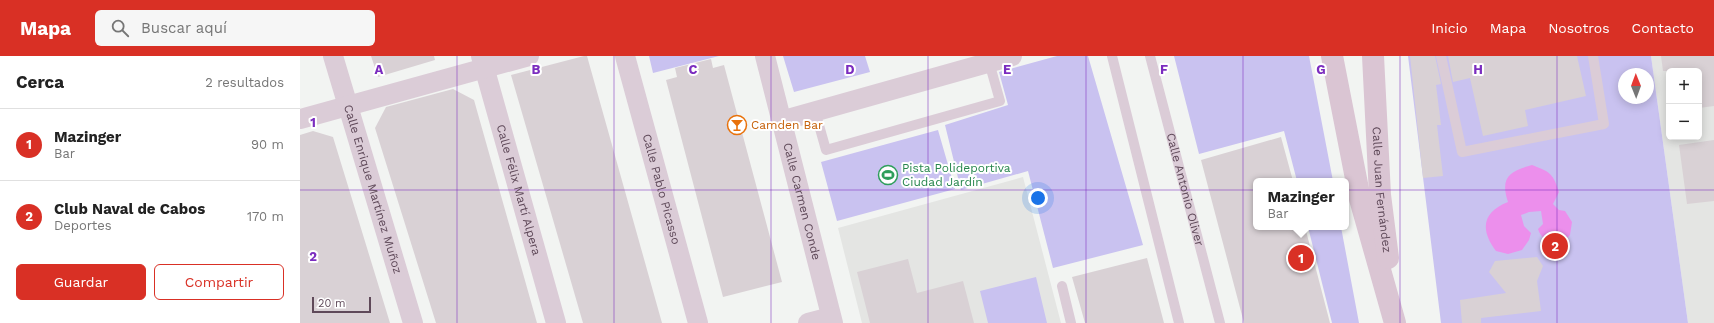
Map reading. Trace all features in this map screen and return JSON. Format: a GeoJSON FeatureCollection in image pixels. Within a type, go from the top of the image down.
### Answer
{"type":"FeatureCollection","features":[{"type":"Feature","properties":{"kind":"street","name":"Calle Enrique Martínez Muñoz"},"geometry":{"type":"LineString","coordinates":[[333,56],[413,323]]}},
{"type":"Feature","properties":{"kind":"street"},"geometry":{"type":"LineString","coordinates":[[300,119],[348,106],[483,62],[529,56]]}},
{"type":"Feature","properties":{"kind":"street","name":"Calle Pablo Picasso"},"geometry":{"type":"LineString","coordinates":[[625,56],[698,323]]}},
{"type":"Feature","properties":{"kind":"street","name":"Calle Carmen Conde"},"geometry":{"type":"LineString","coordinates":[[765,56],[832,320]]}},
{"type":"Feature","properties":{"kind":"street"},"geometry":{"type":"LineString","coordinates":[[781,121],[1012,56]]}},
{"type":"Feature","properties":{"kind":"street"},"geometry":{"type":"LineString","coordinates":[[1332,56],[1360,199],[1396,323]]}},
{"type":"Feature","properties":{"kind":"street","name":"Calle Juan Fernández"},"geometry":{"type":"LineString","coordinates":[[1373,56],[1380,195],[1396,323]]}},
{"type":"Feature","properties":{"kind":"street","name":"Calle Félix Martí Alpera"},"geometry":{"type":"LineString","coordinates":[[483,62],[556,323]]}},
{"type":"Feature","properties":{"kind":"street"},"geometry":{"type":"LineString","coordinates":[[808,323],[832,320]]}},
{"type":"Feature","properties":{"kind":"lane"},"geometry":{"type":"LineString","coordinates":[[1112,56],[1179,323]]}},
{"type":"Feature","properties":{"kind":"lane","name":"Calle Antonio Oliver"},"geometry":{"type":"LineString","coordinates":[[1150,56],[1220,323]]}},
{"type":"Feature","properties":{"kind":"lane"},"geometry":{"type":"LineString","coordinates":[[1441,56],[1462,152],[1604,124],[1593,56]]}},
{"type":"Feature","properties":{"kind":"lane"},"geometry":{"type":"LineString","coordinates":[[816,111],[826,150],[978,108],[1000,101],[989,62]]}},
{"type":"Feature","properties":{"kind":"lane"},"geometry":{"type":"LineString","coordinates":[[1062,286],[1071,323]]}},
{"type":"Feature","properties":{"kind":"shaded area"},"geometry":{"type":"Polygon","coordinates":[[[649,56],[719,56],[653,73],[649,56]]]}},
{"type":"Feature","properties":{"kind":"shaded area"},"geometry":{"type":"Polygon","coordinates":[[[783,56],[865,56],[870,72],[794,92],[783,56]]]}},
{"type":"Feature","properties":{"kind":"shaded area"},"geometry":{"type":"Polygon","coordinates":[[[1057,56],[1088,56],[1143,245],[1053,268],[1028,171],[961,190],[945,125],[1008,105],[999,72],[1057,56]]]}},
{"type":"Feature","properties":{"kind":"shaded area"},"geometry":{"type":"Polygon","coordinates":[[[1174,56],[1309,56],[1332,178],[1296,178],[1284,131],[1199,154],[1174,56]]]}},
{"type":"Feature","properties":{"kind":"shaded area"},"geometry":{"type":"Polygon","coordinates":[[[1408,56],[1651,56],[1653,68],[1618,68],[1618,104],[1654,104],[1654,78],[1688,323],[1441,323],[1408,56]]]}},
{"type":"Feature","properties":{"kind":"shaded area"},"geometry":{"type":"Polygon","coordinates":[[[1651,56],[1714,56],[1714,323],[1688,323],[1654,78],[1654,68],[1653,68],[1651,56]]]}},
{"type":"Feature","properties":{"kind":"shaded area","name":"Pista Polideportiva Ciudad Jardín"},"geometry":{"type":"Polygon","coordinates":[[[938,130],[955,189],[837,221],[821,162],[938,130]]]}},
{"type":"Feature","properties":{"kind":"shaded area"},"geometry":{"type":"Polygon","coordinates":[[[1532,165],[1547,172],[1553,177],[1559,192],[1553,204],[1559,210],[1565,211],[1572,222],[1570,235],[1562,242],[1554,243],[1547,241],[1541,236],[1538,229],[1543,224],[1541,211],[1529,212],[1521,215],[1524,226],[1531,233],[1529,240],[1522,250],[1508,254],[1496,251],[1487,236],[1486,222],[1493,211],[1499,206],[1508,202],[1505,187],[1508,177],[1517,170],[1532,165]]]}},
{"type":"Feature","properties":{"kind":"shaded area"},"geometry":{"type":"Polygon","coordinates":[[[1023,177],[1061,323],[862,323],[838,228],[1023,177]]]}},
{"type":"Feature","properties":{"kind":"shaded area"},"geometry":{"type":"Polygon","coordinates":[[[1309,230],[1342,230],[1359,323],[1332,323],[1309,230]]]}},
{"type":"Feature","properties":{"kind":"shaded area"},"geometry":{"type":"Polygon","coordinates":[[[1036,277],[1047,323],[988,323],[980,291],[1036,277]]]}},
{"type":"Feature","properties":{"kind":"building"},"geometry":{"type":"Polygon","coordinates":[[[371,56],[434,56],[435,60],[378,77],[371,56]]]}},
{"type":"Feature","properties":{"kind":"building"},"geometry":{"type":"Polygon","coordinates":[[[587,56],[662,323],[583,323],[511,75],[587,56]]]}},
{"type":"Feature","properties":{"kind":"building"},"geometry":{"type":"Polygon","coordinates":[[[1410,56],[1435,56],[1441,84],[1436,85],[1441,125],[1437,125],[1443,176],[1423,178],[1410,56]]]}},
{"type":"Feature","properties":{"kind":"building"},"geometry":{"type":"Polygon","coordinates":[[[1448,56],[1577,56],[1586,96],[1525,110],[1528,126],[1483,136],[1470,78],[1453,82],[1448,56]]]}},
{"type":"Feature","properties":{"kind":"building"},"geometry":{"type":"Polygon","coordinates":[[[1661,56],[1714,56],[1714,106],[1702,108],[1702,68],[1666,68],[1666,71],[1663,71],[1661,56]]]}},
{"type":"Feature","properties":{"kind":"building"},"geometry":{"type":"Polygon","coordinates":[[[711,59],[713,68],[724,65],[782,282],[723,297],[666,80],[677,77],[675,68],[711,59]]]}},
{"type":"Feature","properties":{"kind":"building"},"geometry":{"type":"Polygon","coordinates":[[[453,89],[474,100],[537,323],[436,323],[375,128],[386,107],[453,89]]]}},
{"type":"Feature","properties":{"kind":"building"},"geometry":{"type":"Polygon","coordinates":[[[313,131],[333,137],[390,323],[300,323],[300,135],[313,131]]]}},
{"type":"Feature","properties":{"kind":"building"},"geometry":{"type":"Polygon","coordinates":[[[1281,137],[1292,178],[1253,178],[1253,230],[1306,230],[1330,323],[1244,323],[1201,160],[1281,137]]]}},
{"type":"Feature","properties":{"kind":"building"},"geometry":{"type":"Polygon","coordinates":[[[1714,140],[1714,201],[1687,204],[1679,145],[1714,140]]]}},
{"type":"Feature","properties":{"kind":"building"},"geometry":{"type":"Polygon","coordinates":[[[1537,257],[1543,266],[1537,281],[1541,311],[1481,318],[1481,323],[1462,323],[1460,300],[1506,293],[1489,272],[1495,261],[1537,257]]]}},
{"type":"Feature","properties":{"kind":"building"},"geometry":{"type":"Polygon","coordinates":[[[1147,258],[1164,323],[1085,323],[1072,277],[1147,258]]]}},
{"type":"Feature","properties":{"kind":"building"},"geometry":{"type":"Polygon","coordinates":[[[908,259],[917,293],[963,281],[974,323],[870,323],[857,272],[908,259]]]}},
{"type":"Feature","properties":{"kind":"place","name":"Camden Bar"},"geometry":{"type":"Point","coordinates":[737,125]}},
{"type":"Feature","properties":{"kind":"place","name":"Pista Polideportiva Ciudad Jardín"},"geometry":{"type":"Point","coordinates":[888,175]}},
{"type":"Feature","properties":{"kind":"place","name":"Club Naval de Cabos"},"geometry":{"type":"Point","coordinates":[1555,246]}},
{"type":"Feature","properties":{"kind":"place","name":"Mazinger"},"geometry":{"type":"Point","coordinates":[1301,258]}}]}
